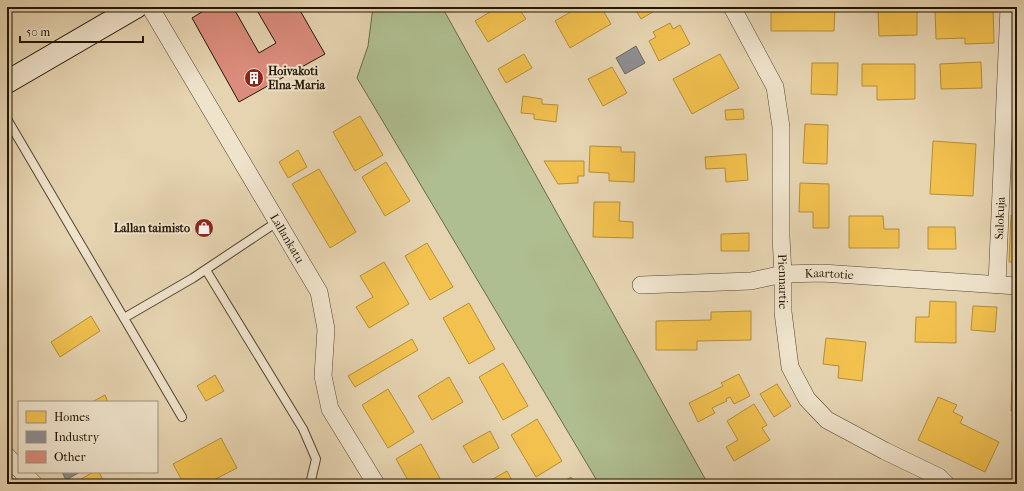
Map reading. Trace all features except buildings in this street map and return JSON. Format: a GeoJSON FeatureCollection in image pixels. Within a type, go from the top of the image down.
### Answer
{"type":"FeatureCollection","features":[{"type":"Feature","properties":{"kind":"street"},"geometry":{"type":"LineString","coordinates":[[7,82],[136,7]]}},
{"type":"Feature","properties":{"kind":"street","name":"Lallankatu"},"geometry":{"type":"LineString","coordinates":[[150,7],[319,292],[326,328],[323,376],[330,409],[376,484]]}},
{"type":"Feature","properties":{"kind":"street","name":"Piennartie"},"geometry":{"type":"LineString","coordinates":[[732,7],[774,87],[781,127],[781,238],[784,274],[783,312],[790,366],[807,399],[827,420],[884,451],[939,477],[946,484]]}},
{"type":"Feature","properties":{"kind":"street","name":"Salokuja"},"geometry":{"type":"LineString","coordinates":[[997,284],[1009,7]]}},
{"type":"Feature","properties":{"kind":"street","name":"Kaartotie"},"geometry":{"type":"LineString","coordinates":[[641,285],[751,281],[784,274],[822,273],[1017,286]]}},
{"type":"Feature","properties":{"kind":"street"},"geometry":{"type":"LineString","coordinates":[[7,456],[18,468]]}},
{"type":"Feature","properties":{"kind":"street"},"geometry":{"type":"LineString","coordinates":[[23,473],[34,484]]}},
{"type":"Feature","properties":{"kind":"lane"},"geometry":{"type":"LineString","coordinates":[[7,119],[182,416]]}},
{"type":"Feature","properties":{"kind":"lane"},"geometry":{"type":"LineString","coordinates":[[124,318],[144,308],[206,270],[277,222]]}},
{"type":"Feature","properties":{"kind":"lane"},"geometry":{"type":"LineString","coordinates":[[206,270],[303,429],[316,459],[310,484]]}},
{"type":"Feature","properties":{"kind":"green space"},"geometry":{"type":"Polygon","coordinates":[[[373,7],[442,7],[708,484],[599,484],[357,78],[368,46],[373,7]]]}},
{"type":"Feature","properties":{"kind":"place","name":"Hoivakoti Elna-Maria"},"geometry":{"type":"Point","coordinates":[254,78]}},
{"type":"Feature","properties":{"kind":"place","name":"Lallan taimisto"},"geometry":{"type":"Point","coordinates":[204,228]}}]}
